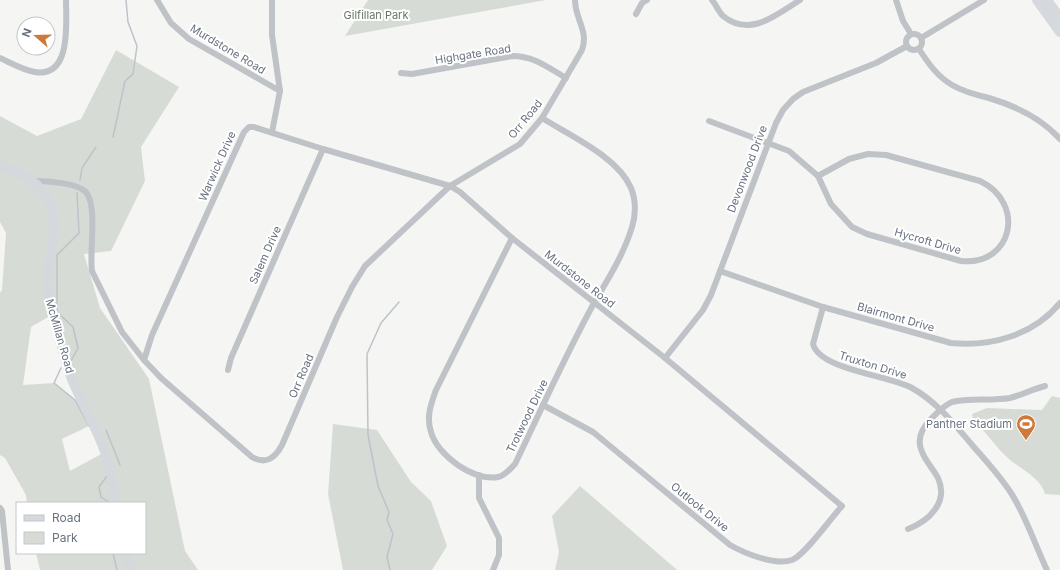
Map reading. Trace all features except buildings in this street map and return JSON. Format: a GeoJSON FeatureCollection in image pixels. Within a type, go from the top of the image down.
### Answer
{"type":"FeatureCollection","features":[{"type":"Feature","properties":{"kind":"main road"},"geometry":{"type":"LineString","coordinates":[[1037,0],[1060,32]]}},
{"type":"Feature","properties":{"kind":"main road"},"geometry":{"type":"LineString","coordinates":[[1047,0],[1060,18]]}},
{"type":"Feature","properties":{"kind":"street"},"geometry":{"type":"LineString","coordinates":[[0,58],[36,72],[52,69],[60,61],[64,52],[66,38],[66,0]]}},
{"type":"Feature","properties":{"kind":"street","name":"Murdstone Road"},"geometry":{"type":"LineString","coordinates":[[157,0],[171,23],[189,39],[280,91]]}},
{"type":"Feature","properties":{"kind":"street"},"geometry":{"type":"LineString","coordinates":[[272,0],[272,35],[280,91],[272,132]]}},
{"type":"Feature","properties":{"kind":"street","name":"Orr Road"},"geometry":{"type":"LineString","coordinates":[[35,181],[50,181],[79,188],[86,192],[90,200],[93,222],[91,252],[92,271],[122,332],[144,360],[167,383],[252,458],[263,461],[273,458],[282,445],[349,293],[365,266],[450,186],[520,144],[542,118],[585,42],[584,30],[577,13],[575,0]]}},
{"type":"Feature","properties":{"kind":"street"},"geometry":{"type":"LineString","coordinates":[[636,14],[642,3],[647,0]]}},
{"type":"Feature","properties":{"kind":"street"},"geometry":{"type":"LineString","coordinates":[[712,0],[722,14],[736,23],[745,26],[766,21],[800,0]]}},
{"type":"Feature","properties":{"kind":"street"},"geometry":{"type":"LineString","coordinates":[[896,0],[903,21],[911,34]]}},
{"type":"Feature","properties":{"kind":"street"},"geometry":{"type":"LineString","coordinates":[[922,38],[984,0]]}},
{"type":"Feature","properties":{"kind":"street"},"geometry":{"type":"LineString","coordinates":[[911,34],[916,34],[922,38]]}},
{"type":"Feature","properties":{"kind":"street"},"geometry":{"type":"LineString","coordinates":[[911,34],[906,40],[907,46],[914,50],[919,49]]}},
{"type":"Feature","properties":{"kind":"street"},"geometry":{"type":"LineString","coordinates":[[919,49],[922,45],[922,38]]}},
{"type":"Feature","properties":{"kind":"street","name":"Devonwood Drive"},"geometry":{"type":"LineString","coordinates":[[665,358],[703,310],[711,295],[768,142],[783,110],[793,99],[803,92],[876,63],[907,46]]}},
{"type":"Feature","properties":{"kind":"street"},"geometry":{"type":"LineString","coordinates":[[919,49],[930,66],[951,84],[967,93],[1013,106],[1033,116],[1060,139]]}},
{"type":"Feature","properties":{"kind":"street","name":"Highgate Road"},"geometry":{"type":"LineString","coordinates":[[401,74],[412,74],[512,56],[523,56],[532,58],[566,78]]}},
{"type":"Feature","properties":{"kind":"street","name":"Trotwood Drive"},"geometry":{"type":"LineString","coordinates":[[512,238],[436,390],[429,410],[430,431],[440,451],[449,460],[479,475],[499,477],[506,474],[515,464],[543,405],[623,249],[632,227],[635,207],[631,189],[620,171],[605,158],[542,118]]}},
{"type":"Feature","properties":{"kind":"street","name":"Hycroft Drive"},"geometry":{"type":"LineString","coordinates":[[709,121],[789,151],[818,176],[825,194],[840,216],[852,227],[867,234],[961,261],[971,262],[981,260],[993,253],[1004,241],[1007,232],[1009,220],[1002,198],[991,186],[980,181],[886,155],[868,154],[849,159],[818,176]]}},
{"type":"Feature","properties":{"kind":"street","name":"Warwick Drive"},"geometry":{"type":"LineString","coordinates":[[144,360],[152,335],[244,132],[249,127],[254,127],[272,132]]}},
{"type":"Feature","properties":{"kind":"street","name":"Murdstone Road"},"geometry":{"type":"LineString","coordinates":[[272,132],[323,149],[450,186],[460,192],[512,238],[665,358],[842,506]]}},
{"type":"Feature","properties":{"kind":"street","name":"Salem Drive"},"geometry":{"type":"LineString","coordinates":[[228,370],[229,360],[323,149]]}},
{"type":"Feature","properties":{"kind":"street","name":"McMillan Road"},"geometry":{"type":"LineString","coordinates":[[0,166],[22,174],[35,181],[50,203],[53,229],[49,261],[48,292],[57,333],[72,379],[105,452],[112,474],[116,502]]}},
{"type":"Feature","properties":{"kind":"street","name":"Blairmont Drive"},"geometry":{"type":"LineString","coordinates":[[720,271],[823,307],[951,343],[975,344],[1004,340],[1030,328],[1054,311],[1060,303]]}},
{"type":"Feature","properties":{"kind":"street","name":"Truxton Drive"},"geometry":{"type":"LineString","coordinates":[[823,307],[813,344],[818,355],[834,364],[894,380],[910,387],[928,398],[941,409],[998,475],[1012,494],[1047,570]]}},
{"type":"Feature","properties":{"kind":"street"},"geometry":{"type":"LineString","coordinates":[[908,529],[920,525],[930,518],[938,505],[941,486],[920,448],[920,436],[925,425],[941,409],[952,402],[1011,398],[1045,386]]}},
{"type":"Feature","properties":{"kind":"street","name":"Outlook Drive"},"geometry":{"type":"LineString","coordinates":[[543,405],[593,432],[730,545],[751,556],[791,560],[802,554],[842,506]]}},
{"type":"Feature","properties":{"kind":"street"},"geometry":{"type":"LineString","coordinates":[[479,475],[479,498],[499,538],[499,555],[493,570]]}},
{"type":"Feature","properties":{"kind":"street"},"geometry":{"type":"LineString","coordinates":[[0,508],[2,511],[2,552],[8,570]]}},
{"type":"Feature","properties":{"kind":"street"},"geometry":{"type":"LineString","coordinates":[[126,554],[132,570]]}},
{"type":"Feature","properties":{"kind":"green space","name":"Gilfillan Park"},"geometry":{"type":"Polygon","coordinates":[[[368,0],[546,0],[345,36],[368,0]]]}},
{"type":"Feature","properties":{"kind":"green space"},"geometry":{"type":"Polygon","coordinates":[[[116,50],[179,87],[141,147],[145,181],[111,251],[84,254],[100,308],[149,379],[185,551],[198,570],[40,570],[36,554],[146,554],[146,502],[27,502],[26,495],[5,458],[0,455],[0,293],[2,290],[6,233],[0,222],[0,116],[37,136],[81,119],[116,50]],[[57,312],[31,327],[23,385],[54,383],[75,400],[89,426],[62,439],[70,471],[105,452],[63,351],[57,312]]]}},
{"type":"Feature","properties":{"kind":"green space","name":"Panther Stadium"},"geometry":{"type":"Polygon","coordinates":[[[1052,396],[1060,398],[1060,495],[1045,494],[1039,483],[1030,474],[1010,460],[973,421],[972,414],[987,408],[1042,410],[1052,396]]]}},
{"type":"Feature","properties":{"kind":"green space"},"geometry":{"type":"Polygon","coordinates":[[[333,424],[377,430],[411,482],[431,501],[447,546],[432,570],[343,570],[328,494],[333,424]]]}},
{"type":"Feature","properties":{"kind":"green space"},"geometry":{"type":"Polygon","coordinates":[[[580,486],[677,570],[555,570],[559,552],[552,516],[580,486]]]}},
{"type":"Feature","properties":{"kind":"waterway"},"geometry":{"type":"LineString","coordinates":[[113,137],[125,81],[133,74],[137,46],[128,22],[126,0]]}},
{"type":"Feature","properties":{"kind":"waterway"},"geometry":{"type":"LineString","coordinates":[[80,180],[82,168],[96,147]]}},
{"type":"Feature","properties":{"kind":"waterway"},"geometry":{"type":"LineString","coordinates":[[71,361],[78,348],[73,327],[57,312],[57,255],[79,233],[77,193]]}},
{"type":"Feature","properties":{"kind":"waterway"},"geometry":{"type":"LineString","coordinates":[[390,570],[387,557],[393,534],[387,520],[389,512],[378,486],[368,435],[367,354],[381,323],[399,302]]}},
{"type":"Feature","properties":{"kind":"waterway"},"geometry":{"type":"LineString","coordinates":[[61,368],[54,383],[75,400],[89,426]]}},
{"type":"Feature","properties":{"kind":"waterway"},"geometry":{"type":"LineString","coordinates":[[106,430],[120,465]]}},
{"type":"Feature","properties":{"kind":"waterway"},"geometry":{"type":"LineString","coordinates":[[107,476],[99,487],[101,497],[108,502]]}},
{"type":"Feature","properties":{"kind":"waterway"},"geometry":{"type":"LineString","coordinates":[[113,554],[117,570]]}},
{"type":"Feature","properties":{"kind":"place","name":"Panther Stadium"},"geometry":{"type":"Point","coordinates":[1026,441]}}]}
